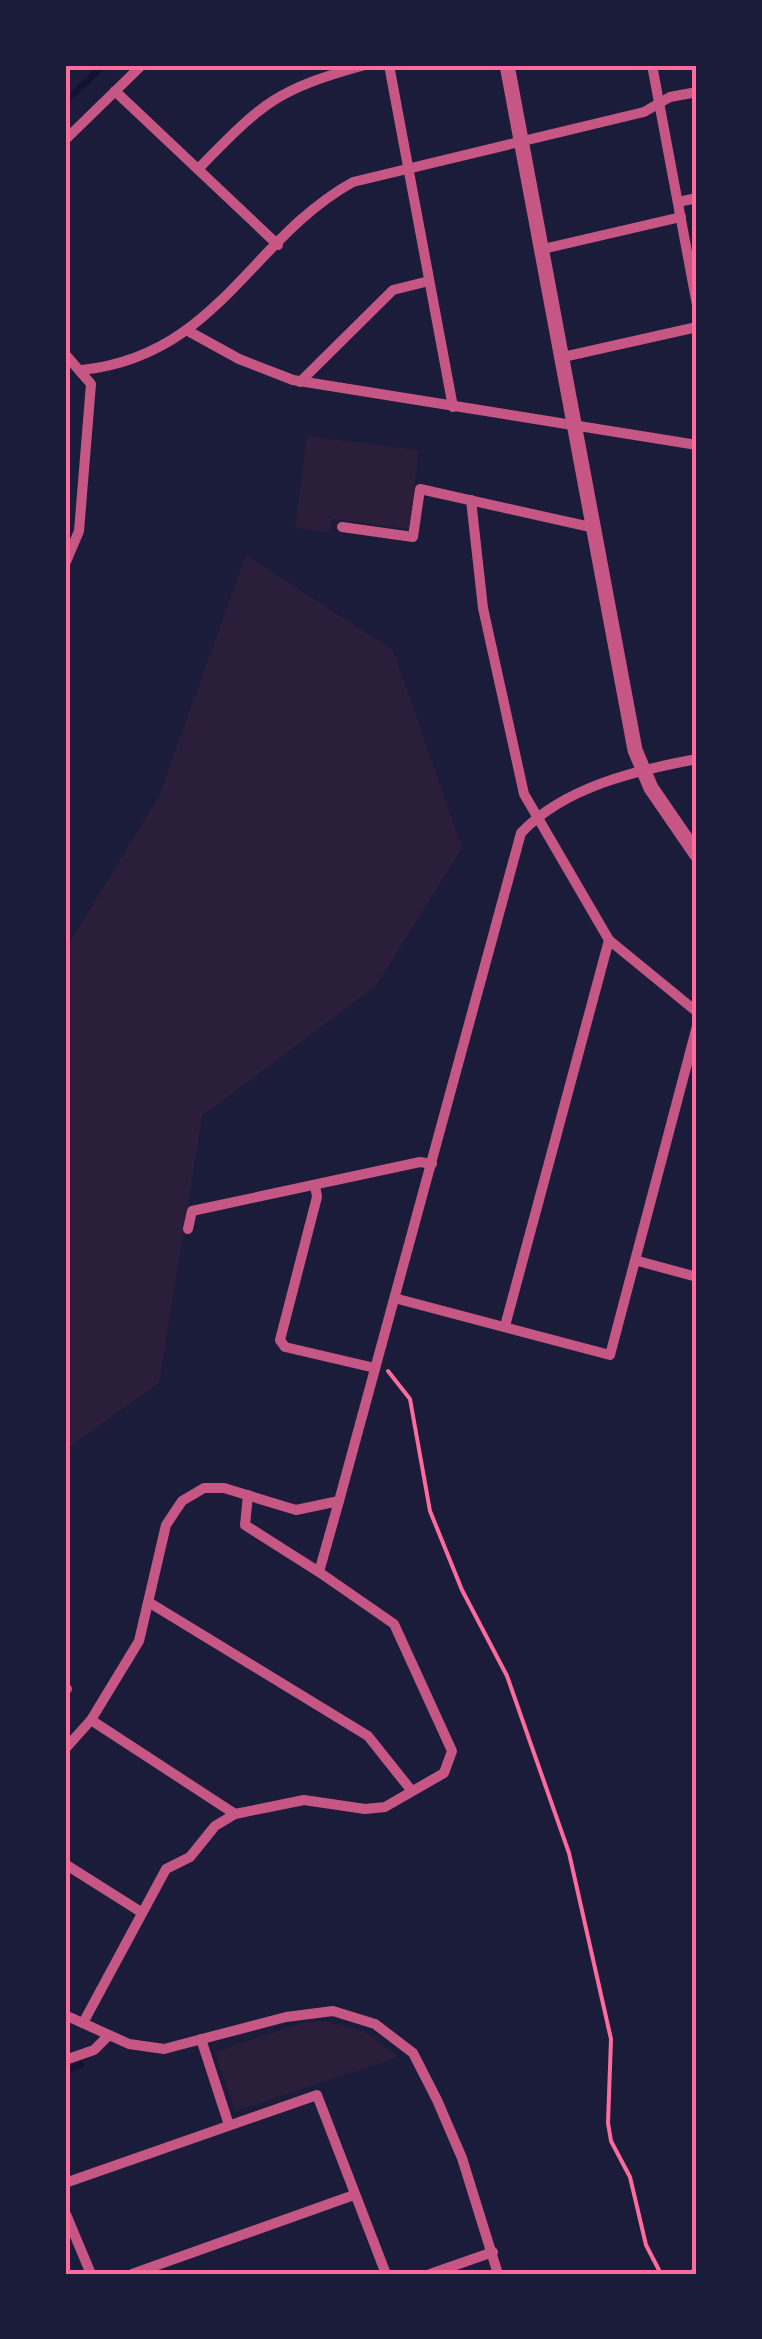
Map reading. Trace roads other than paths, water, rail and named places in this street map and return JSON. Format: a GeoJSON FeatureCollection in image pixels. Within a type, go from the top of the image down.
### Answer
{"type":"FeatureCollection","features":[{"type":"Feature","properties":{"kind":"street"},"geometry":{"type":"LineString","coordinates":[[65,140],[142,65]]}},
{"type":"Feature","properties":{"kind":"street"},"geometry":{"type":"LineString","coordinates":[[198,169],[258,108],[279,94],[301,83],[365,65]]}},
{"type":"Feature","properties":{"kind":"street"},"geometry":{"type":"LineString","coordinates":[[389,65],[453,407]]}},
{"type":"Feature","properties":{"kind":"street"},"geometry":{"type":"LineString","coordinates":[[507,65],[642,771],[697,855]]}},
{"type":"Feature","properties":{"kind":"street"},"geometry":{"type":"LineString","coordinates":[[652,65],[697,305]]}},
{"type":"Feature","properties":{"kind":"street"},"geometry":{"type":"LineString","coordinates":[[115,91],[278,245]]}},
{"type":"Feature","properties":{"kind":"street"},"geometry":{"type":"LineString","coordinates":[[82,370],[110,368],[190,332],[324,198],[352,182],[644,112],[670,97],[697,92]]}},
{"type":"Feature","properties":{"kind":"street"},"geometry":{"type":"LineString","coordinates":[[678,202],[697,198]]}},
{"type":"Feature","properties":{"kind":"street"},"geometry":{"type":"LineString","coordinates":[[543,249],[681,217]]}},
{"type":"Feature","properties":{"kind":"street"},"geometry":{"type":"LineString","coordinates":[[300,382],[393,290],[429,281]]}},
{"type":"Feature","properties":{"kind":"street"},"geometry":{"type":"LineString","coordinates":[[563,358],[697,327]]}},
{"type":"Feature","properties":{"kind":"street"},"geometry":{"type":"LineString","coordinates":[[190,332],[239,359],[300,382],[697,445]]}},
{"type":"Feature","properties":{"kind":"street"},"geometry":{"type":"LineString","coordinates":[[65,354],[92,384],[79,532],[65,564]]}},
{"type":"Feature","properties":{"kind":"street"},"geometry":{"type":"LineString","coordinates":[[342,527],[413,536],[420,489],[596,528]]}},
{"type":"Feature","properties":{"kind":"street"},"geometry":{"type":"LineString","coordinates":[[472,500],[484,608],[524,794],[609,940],[697,1012]]}},
{"type":"Feature","properties":{"kind":"street"},"geometry":{"type":"LineString","coordinates":[[319,1572],[398,1299],[521,833],[552,805],[642,771],[697,759]]}},
{"type":"Feature","properties":{"kind":"street"},"geometry":{"type":"LineString","coordinates":[[505,1326],[609,940]]}},
{"type":"Feature","properties":{"kind":"street"},"geometry":{"type":"LineString","coordinates":[[398,1299],[610,1354],[638,1261],[697,1026]]}},
{"type":"Feature","properties":{"kind":"street"},"geometry":{"type":"LineString","coordinates":[[188,1228],[192,1211],[432,1164]]}},
{"type":"Feature","properties":{"kind":"street"},"geometry":{"type":"LineString","coordinates":[[316,1185],[317,1198],[280,1340],[285,1348],[375,1368]]}},
{"type":"Feature","properties":{"kind":"street"},"geometry":{"type":"LineString","coordinates":[[638,1261],[697,1277]]}},
{"type":"Feature","properties":{"kind":"street"},"geometry":{"type":"LineString","coordinates":[[65,1749],[91,1720],[138,1641],[166,1525],[182,1501],[204,1488],[224,1488],[296,1510],[339,1501]]}},
{"type":"Feature","properties":{"kind":"street"},"geometry":{"type":"LineString","coordinates":[[84,2023],[166,1869],[190,1857],[215,1826],[235,1814],[304,1800],[365,1809],[386,1806],[444,1773],[452,1751],[394,1624],[245,1525],[248,1495]]}},
{"type":"Feature","properties":{"kind":"street"},"geometry":{"type":"LineString","coordinates":[[150,1604],[368,1736],[410,1790]]}},
{"type":"Feature","properties":{"kind":"street"},"geometry":{"type":"LineString","coordinates":[[91,1720],[235,1814]]}},
{"type":"Feature","properties":{"kind":"street"},"geometry":{"type":"LineString","coordinates":[[65,1864],[142,1912]]}},
{"type":"Feature","properties":{"kind":"street"},"geometry":{"type":"LineString","coordinates":[[65,2015],[108,2036],[164,2049],[286,2017],[334,2011],[375,2024],[414,2052],[462,2158],[498,2274]]}},
{"type":"Feature","properties":{"kind":"street"},"geometry":{"type":"LineString","coordinates":[[65,2060],[94,2050],[108,2036]]}},
{"type":"Feature","properties":{"kind":"street"},"geometry":{"type":"LineString","coordinates":[[201,2039],[230,2126]]}},
{"type":"Feature","properties":{"kind":"street"},"geometry":{"type":"LineString","coordinates":[[65,2182],[317,2095],[386,2274]]}},
{"type":"Feature","properties":{"kind":"street"},"geometry":{"type":"LineString","coordinates":[[132,2274],[354,2195]]}},
{"type":"Feature","properties":{"kind":"street"},"geometry":{"type":"LineString","coordinates":[[65,2212],[91,2274]]}},
{"type":"Feature","properties":{"kind":"street"},"geometry":{"type":"LineString","coordinates":[[430,2274],[493,2252]]}},
{"type":"Feature","properties":{"kind":"waterway"},"geometry":{"type":"LineString","coordinates":[[65,102],[104,65]]}},
{"type":"Feature","properties":{"kind":"waterway"},"geometry":{"type":"LineString","coordinates":[[65,2071],[81,2065]]}}]}
